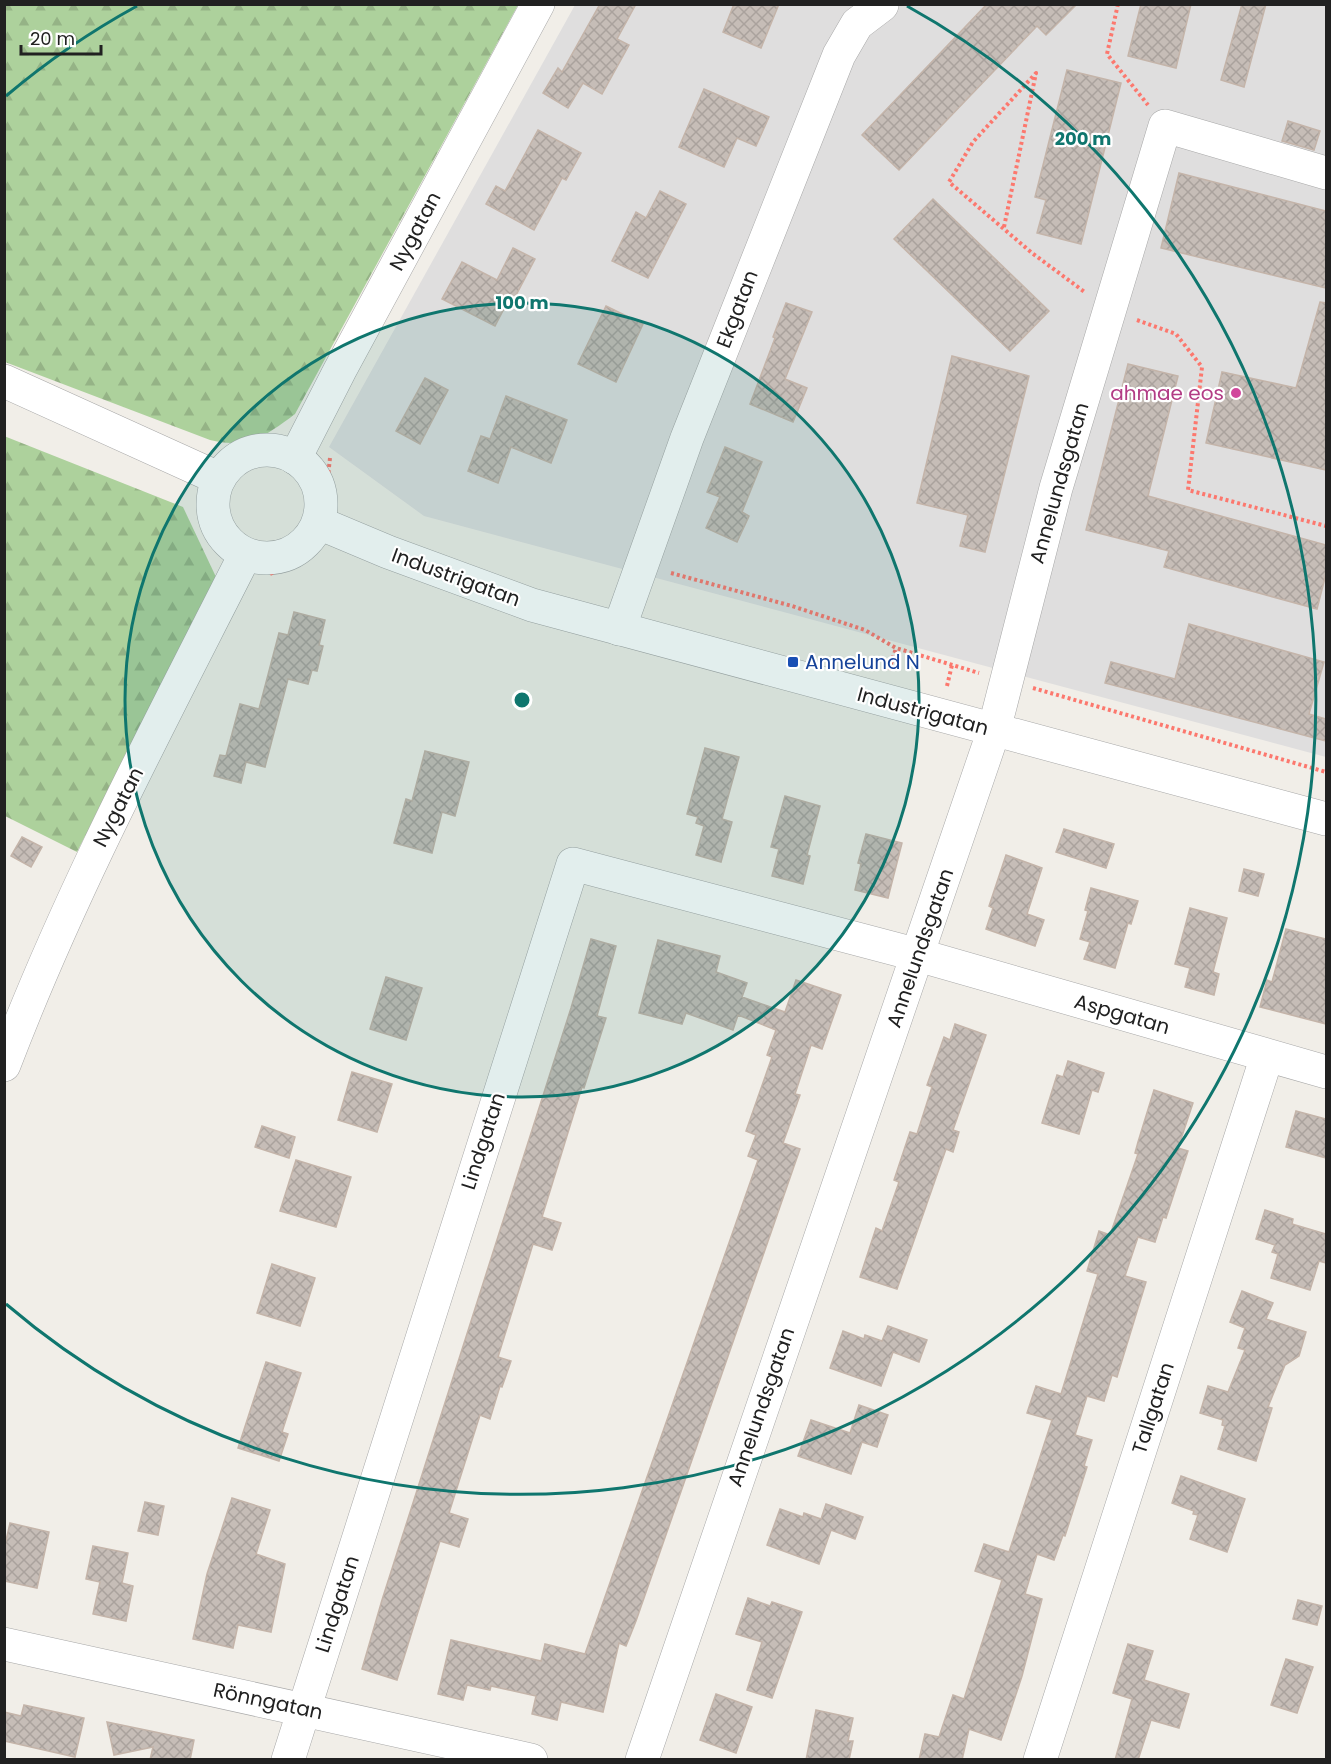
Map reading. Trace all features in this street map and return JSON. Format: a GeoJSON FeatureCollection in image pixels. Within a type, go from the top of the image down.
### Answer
{"type":"FeatureCollection","features":[{"type":"Feature","properties":{"kind":"street","name":"Nygatan"},"geometry":{"type":"LineString","coordinates":[[295,458],[340,370],[538,4]]}},
{"type":"Feature","properties":{"kind":"street","name":"Ekgatan"},"geometry":{"type":"LineString","coordinates":[[620,629],[687,438],[839,55],[857,24],[882,5]]}},
{"type":"Feature","properties":{"kind":"street"},"geometry":{"type":"LineString","coordinates":[[1165,126],[1326,173]]}},
{"type":"Feature","properties":{"kind":"street","name":"Annelundsgatan"},"geometry":{"type":"LineString","coordinates":[[642,1760],[994,730],[1056,488],[1165,126]]}},
{"type":"Feature","properties":{"kind":"street"},"geometry":{"type":"LineString","coordinates":[[4,381],[218,478]]}},
{"type":"Feature","properties":{"kind":"street"},"geometry":{"type":"LineString","coordinates":[[268,450],[295,458],[307,464],[319,483],[324,525],[317,528],[299,548],[257,565],[223,539],[214,517],[211,497],[218,478],[231,462],[253,451],[268,450]]}},
{"type":"Feature","properties":{"kind":"street","name":"Industrigatan"},"geometry":{"type":"LineString","coordinates":[[324,525],[388,552],[532,605],[1326,819]]}},
{"type":"Feature","properties":{"kind":"street","name":"Nygatan"},"geometry":{"type":"LineString","coordinates":[[4,1065],[28,1002],[96,851],[257,565]]}},
{"type":"Feature","properties":{"kind":"street","name":"Lindgatan"},"geometry":{"type":"LineString","coordinates":[[288,1760],[573,864],[918,955]]}},
{"type":"Feature","properties":{"kind":"street","name":"Aspgatan"},"geometry":{"type":"LineString","coordinates":[[918,955],[1326,1072]]}},
{"type":"Feature","properties":{"kind":"street","name":"Tallgatan"},"geometry":{"type":"LineString","coordinates":[[1040,1760],[1267,1056]]}},
{"type":"Feature","properties":{"kind":"street","name":"Rönngatan"},"geometry":{"type":"LineString","coordinates":[[4,1644],[531,1760]]}},
{"type":"Feature","properties":{"kind":"path"},"geometry":{"type":"LineString","coordinates":[[1118,4],[1107,54],[1165,126]]}},
{"type":"Feature","properties":{"kind":"path"},"geometry":{"type":"LineString","coordinates":[[1004,227],[1036,73],[973,142],[949,182],[1032,253],[1109,310],[1176,334],[1202,367],[1188,490],[1326,526]]}},
{"type":"Feature","properties":{"kind":"path"},"geometry":{"type":"LineString","coordinates":[[257,565],[324,525],[331,495],[328,476],[330,456]]}},
{"type":"Feature","properties":{"kind":"shaded area"},"geometry":{"type":"Polygon","coordinates":[[[575,5],[1326,5],[1326,757],[424,516],[329,447],[575,5]]]}},
{"type":"Feature","properties":{"kind":"green space"},"geometry":{"type":"Polygon","coordinates":[[[4,5],[518,5],[295,414],[275,429],[255,439],[235,443],[210,440],[5,362],[4,5]]]}},
{"type":"Feature","properties":{"kind":"green space"},"geometry":{"type":"Polygon","coordinates":[[[4,436],[183,507],[216,577],[77,852],[5,816],[4,436]]]}},
{"type":"Feature","properties":{"kind":"building"},"geometry":{"type":"Polygon","coordinates":[[[600,4],[636,4],[617,39],[629,45],[602,94],[583,83],[568,108],[543,93],[558,68],[562,72],[600,4]]]}},
{"type":"Feature","properties":{"kind":"building"},"geometry":{"type":"Polygon","coordinates":[[[734,4],[779,4],[761,48],[723,32],[734,4]]]}},
{"type":"Feature","properties":{"kind":"building"},"geometry":{"type":"Polygon","coordinates":[[[987,4],[1077,4],[1046,35],[1037,26],[899,170],[862,135],[987,4]]]}},
{"type":"Feature","properties":{"kind":"building"},"geometry":{"type":"Polygon","coordinates":[[[1141,4],[1191,4],[1176,68],[1128,56],[1141,4]]]}},
{"type":"Feature","properties":{"kind":"building"},"geometry":{"type":"Polygon","coordinates":[[[1242,4],[1266,4],[1244,87],[1221,80],[1242,4]]]}},
{"type":"Feature","properties":{"kind":"building"},"geometry":{"type":"Polygon","coordinates":[[[1067,70],[1121,83],[1081,244],[1037,233],[1046,200],[1035,197],[1067,70]]]}},
{"type":"Feature","properties":{"kind":"building"},"geometry":{"type":"Polygon","coordinates":[[[704,89],[769,117],[756,146],[737,138],[724,167],[679,147],[704,89]]]}},
{"type":"Feature","properties":{"kind":"building"},"geometry":{"type":"Polygon","coordinates":[[[1288,121],[1320,131],[1314,150],[1282,141],[1288,121]]]}},
{"type":"Feature","properties":{"kind":"building"},"geometry":{"type":"Polygon","coordinates":[[[538,130],[581,153],[566,180],[562,178],[534,230],[486,204],[496,186],[505,191],[538,130]]]}},
{"type":"Feature","properties":{"kind":"building"},"geometry":{"type":"Polygon","coordinates":[[[1179,173],[1326,211],[1326,288],[1161,248],[1179,173]]]}},
{"type":"Feature","properties":{"kind":"building"},"geometry":{"type":"Polygon","coordinates":[[[660,191],[686,204],[648,278],[612,261],[636,212],[646,218],[660,191]]]}},
{"type":"Feature","properties":{"kind":"building"},"geometry":{"type":"Polygon","coordinates":[[[933,199],[1049,311],[1010,351],[894,239],[933,199]]]}},
{"type":"Feature","properties":{"kind":"building"},"geometry":{"type":"Polygon","coordinates":[[[513,248],[535,259],[514,299],[510,297],[495,326],[442,299],[462,262],[497,280],[513,248]]]}},
{"type":"Feature","properties":{"kind":"building"},"geometry":{"type":"Polygon","coordinates":[[[1320,302],[1326,303],[1326,470],[1206,443],[1222,372],[1296,388],[1320,302]]]}},
{"type":"Feature","properties":{"kind":"building"},"geometry":{"type":"Polygon","coordinates":[[[786,303],[812,312],[785,379],[807,388],[793,422],[750,404],[786,303]]]}},
{"type":"Feature","properties":{"kind":"building"},"geometry":{"type":"Polygon","coordinates":[[[606,306],[643,324],[616,382],[578,364],[606,306]]]}},
{"type":"Feature","properties":{"kind":"building"},"geometry":{"type":"Polygon","coordinates":[[[952,356],[1029,376],[985,552],[960,546],[968,515],[917,503],[952,356]]]}},
{"type":"Feature","properties":{"kind":"building"},"geometry":{"type":"Polygon","coordinates":[[[1128,364],[1178,376],[1148,496],[1326,545],[1326,574],[1317,609],[1164,567],[1169,551],[1086,530],[1128,364]]]}},
{"type":"Feature","properties":{"kind":"building"},"geometry":{"type":"Polygon","coordinates":[[[425,378],[448,390],[420,444],[396,431],[425,378]]]}},
{"type":"Feature","properties":{"kind":"building"},"geometry":{"type":"Polygon","coordinates":[[[506,396],[567,420],[551,463],[511,447],[498,483],[468,471],[481,436],[490,439],[506,396]]]}},
{"type":"Feature","properties":{"kind":"building"},"geometry":{"type":"Polygon","coordinates":[[[725,447],[762,462],[742,512],[749,516],[737,542],[706,528],[720,497],[707,492],[725,447]]]}},
{"type":"Feature","properties":{"kind":"building"},"geometry":{"type":"Polygon","coordinates":[[[294,612],[325,620],[319,645],[323,646],[317,671],[312,670],[308,684],[288,679],[265,767],[246,762],[241,783],[214,776],[220,755],[226,756],[240,704],[259,709],[279,633],[288,635],[294,612]]]}},
{"type":"Feature","properties":{"kind":"building"},"geometry":{"type":"Polygon","coordinates":[[[1189,624],[1324,662],[1309,714],[1326,719],[1326,741],[1105,683],[1111,662],[1175,679],[1189,624]]]}},
{"type":"Feature","properties":{"kind":"building"},"geometry":{"type":"Polygon","coordinates":[[[705,748],[739,757],[722,819],[732,822],[721,862],[696,855],[704,826],[696,823],[698,817],[687,814],[705,748]]]}},
{"type":"Feature","properties":{"kind":"building"},"geometry":{"type":"Polygon","coordinates":[[[425,751],[469,762],[455,816],[442,812],[432,853],[394,843],[406,799],[412,801],[425,751]]]}},
{"type":"Feature","properties":{"kind":"building"},"geometry":{"type":"Polygon","coordinates":[[[785,796],[820,806],[807,855],[810,856],[803,884],[772,876],[779,849],[771,847],[785,796]]]}},
{"type":"Feature","properties":{"kind":"building"},"geometry":{"type":"Polygon","coordinates":[[[1064,829],[1114,844],[1106,868],[1056,852],[1064,829]]]}},
{"type":"Feature","properties":{"kind":"building"},"geometry":{"type":"Polygon","coordinates":[[[866,834],[902,843],[888,898],[855,890],[861,864],[858,863],[866,834]]]}},
{"type":"Feature","properties":{"kind":"building"},"geometry":{"type":"Polygon","coordinates":[[[22,837],[42,847],[31,867],[11,856],[22,837]]]}},
{"type":"Feature","properties":{"kind":"building"},"geometry":{"type":"Polygon","coordinates":[[[1006,855],[1042,868],[1027,914],[1044,920],[1035,946],[986,929],[993,908],[989,906],[1006,855]]]}},
{"type":"Feature","properties":{"kind":"building"},"geometry":{"type":"Polygon","coordinates":[[[1244,869],[1264,874],[1258,896],[1239,891],[1244,869]]]}},
{"type":"Feature","properties":{"kind":"building"},"geometry":{"type":"Polygon","coordinates":[[[1091,888],[1138,901],[1131,924],[1128,923],[1115,968],[1084,959],[1090,942],[1080,939],[1088,911],[1085,910],[1091,888]]]}},
{"type":"Feature","properties":{"kind":"building"},"geometry":{"type":"Polygon","coordinates":[[[1190,908],[1227,918],[1213,972],[1219,974],[1214,995],[1185,987],[1190,968],[1175,964],[1190,908]]]}},
{"type":"Feature","properties":{"kind":"building"},"geometry":{"type":"Polygon","coordinates":[[[1286,929],[1326,939],[1326,1024],[1260,1007],[1267,980],[1272,982],[1286,929]]]}},
{"type":"Feature","properties":{"kind":"building"},"geometry":{"type":"Polygon","coordinates":[[[591,939],[616,946],[597,1016],[606,1018],[542,1217],[561,1223],[552,1250],[533,1244],[498,1357],[511,1361],[502,1387],[500,1386],[490,1419],[480,1415],[449,1513],[468,1519],[459,1547],[440,1541],[397,1680],[362,1669],[591,939]]]}},
{"type":"Feature","properties":{"kind":"building"},"geometry":{"type":"Polygon","coordinates":[[[658,940],[720,956],[716,972],[747,983],[742,997],[785,1012],[796,980],[841,995],[822,1049],[811,1045],[795,1094],[800,1095],[783,1143],[800,1149],[636,1621],[626,1646],[619,1643],[603,1712],[561,1702],[557,1720],[532,1714],[536,1696],[491,1686],[490,1690],[467,1685],[463,1700],[438,1694],[451,1640],[541,1661],[545,1644],[585,1654],[758,1160],[748,1156],[756,1135],[746,1131],[772,1057],[767,1055],[776,1030],[738,1015],[733,1030],[686,1013],[682,1024],[639,1013],[658,940]]]}},
{"type":"Feature","properties":{"kind":"building"},"geometry":{"type":"Polygon","coordinates":[[[386,977],[422,988],[406,1040],[370,1029],[386,977]]]}},
{"type":"Feature","properties":{"kind":"building"},"geometry":{"type":"Polygon","coordinates":[[[955,1024],[986,1035],[953,1130],[959,1132],[953,1152],[946,1149],[897,1289],[860,1277],[876,1228],[882,1231],[899,1182],[894,1180],[910,1132],[917,1134],[932,1087],[927,1085],[944,1037],[950,1040],[955,1024]]]}},
{"type":"Feature","properties":{"kind":"building"},"geometry":{"type":"Polygon","coordinates":[[[1068,1061],[1104,1073],[1098,1092],[1092,1090],[1079,1134],[1042,1123],[1057,1075],[1063,1077],[1068,1061]]]}},
{"type":"Feature","properties":{"kind":"building"},"geometry":{"type":"Polygon","coordinates":[[[352,1072],[392,1084],[377,1132],[338,1120],[352,1072]]]}},
{"type":"Feature","properties":{"kind":"building"},"geometry":{"type":"Polygon","coordinates":[[[1154,1090],[1193,1103],[1178,1148],[1188,1151],[1166,1218],[1163,1217],[1155,1242],[1138,1237],[1125,1276],[1146,1282],[1117,1377],[1112,1375],[1104,1401],[1087,1396],[1075,1435],[1092,1440],[1084,1466],[1087,1467],[1065,1536],[1063,1535],[1054,1560],[1037,1554],[1025,1594],[1042,1599],[1022,1676],[1001,1740],[969,1729],[962,1760],[919,1760],[925,1734],[939,1737],[953,1695],[964,1699],[1002,1580],[975,1571],[984,1544],[1009,1552],[1052,1420],[1027,1413],[1036,1386],[1061,1394],[1098,1274],[1087,1271],[1099,1231],[1110,1235],[1138,1154],[1135,1153],[1154,1090]]]}},
{"type":"Feature","properties":{"kind":"building"},"geometry":{"type":"Polygon","coordinates":[[[1296,1111],[1326,1119],[1326,1158],[1286,1147],[1296,1111]]]}},
{"type":"Feature","properties":{"kind":"building"},"geometry":{"type":"Polygon","coordinates":[[[262,1126],[295,1137],[289,1158],[255,1147],[262,1126]]]}},
{"type":"Feature","properties":{"kind":"building"},"geometry":{"type":"Polygon","coordinates":[[[296,1160],[351,1177],[336,1227],[280,1211],[296,1160]]]}},
{"type":"Feature","properties":{"kind":"building"},"geometry":{"type":"Polygon","coordinates":[[[1265,1210],[1293,1219],[1292,1224],[1326,1234],[1326,1263],[1319,1261],[1310,1290],[1271,1278],[1278,1254],[1272,1252],[1275,1245],[1256,1239],[1265,1210]]]}},
{"type":"Feature","properties":{"kind":"building"},"geometry":{"type":"Polygon","coordinates":[[[272,1264],[315,1278],[300,1326],[257,1313],[272,1264]]]}},
{"type":"Feature","properties":{"kind":"building"},"geometry":{"type":"Polygon","coordinates":[[[1242,1291],[1273,1303],[1266,1319],[1306,1332],[1299,1356],[1285,1365],[1268,1407],[1272,1408],[1256,1461],[1218,1449],[1225,1426],[1222,1425],[1223,1420],[1200,1413],[1208,1386],[1228,1392],[1245,1350],[1238,1348],[1245,1328],[1230,1322],[1242,1291]]]}},
{"type":"Feature","properties":{"kind":"building"},"geometry":{"type":"Polygon","coordinates":[[[888,1326],[927,1340],[919,1362],[893,1352],[881,1386],[830,1368],[843,1331],[864,1339],[865,1335],[882,1341],[888,1326]]]}},
{"type":"Feature","properties":{"kind":"building"},"geometry":{"type":"Polygon","coordinates":[[[266,1362],[301,1373],[282,1432],[288,1434],[279,1461],[238,1448],[266,1362]]]}},
{"type":"Feature","properties":{"kind":"building"},"geometry":{"type":"Polygon","coordinates":[[[859,1405],[888,1415],[877,1447],[862,1442],[851,1474],[798,1456],[811,1420],[850,1433],[859,1405]]]}},
{"type":"Feature","properties":{"kind":"building"},"geometry":{"type":"Polygon","coordinates":[[[1181,1476],[1245,1499],[1227,1552],[1190,1539],[1198,1515],[1193,1514],[1194,1511],[1172,1503],[1181,1476]]]}},
{"type":"Feature","properties":{"kind":"building"},"geometry":{"type":"Polygon","coordinates":[[[232,1498],[270,1510],[256,1554],[285,1564],[271,1632],[238,1625],[233,1648],[193,1639],[207,1574],[232,1498]]]}},
{"type":"Feature","properties":{"kind":"building"},"geometry":{"type":"Polygon","coordinates":[[[145,1502],[164,1506],[158,1535],[138,1531],[145,1502]]]}},
{"type":"Feature","properties":{"kind":"building"},"geometry":{"type":"Polygon","coordinates":[[[826,1504],[863,1517],[855,1539],[831,1530],[819,1564],[767,1545],[780,1509],[803,1517],[804,1513],[821,1519],[826,1504]]]}},
{"type":"Feature","properties":{"kind":"building"},"geometry":{"type":"Polygon","coordinates":[[[10,1523],[49,1532],[37,1588],[4,1581],[4,1549],[10,1523]]]}},
{"type":"Feature","properties":{"kind":"building"},"geometry":{"type":"Polygon","coordinates":[[[93,1546],[128,1553],[122,1583],[133,1586],[126,1621],[93,1614],[100,1582],[86,1579],[93,1546]]]}},
{"type":"Feature","properties":{"kind":"building"},"geometry":{"type":"Polygon","coordinates":[[[748,1598],[770,1606],[772,1602],[802,1612],[772,1698],[747,1690],[762,1642],[736,1634],[748,1598]]]}},
{"type":"Feature","properties":{"kind":"building"},"geometry":{"type":"Polygon","coordinates":[[[1298,1600],[1322,1606],[1317,1625],[1293,1619],[1298,1600]]]}},
{"type":"Feature","properties":{"kind":"building"},"geometry":{"type":"Polygon","coordinates":[[[1128,1644],[1153,1651],[1144,1680],[1189,1694],[1179,1728],[1151,1720],[1138,1760],[1115,1760],[1132,1699],[1113,1693],[1128,1644]]]}},
{"type":"Feature","properties":{"kind":"building"},"geometry":{"type":"Polygon","coordinates":[[[1286,1659],[1313,1667],[1297,1713],[1271,1705],[1286,1659]]]}},
{"type":"Feature","properties":{"kind":"building"},"geometry":{"type":"Polygon","coordinates":[[[716,1694],[752,1707],[736,1753],[700,1740],[716,1694]]]}},
{"type":"Feature","properties":{"kind":"building"},"geometry":{"type":"Polygon","coordinates":[[[24,1705],[84,1718],[75,1757],[4,1741],[4,1712],[21,1716],[24,1705]]]}},
{"type":"Feature","properties":{"kind":"building"},"geometry":{"type":"Polygon","coordinates":[[[816,1710],[853,1718],[848,1741],[853,1741],[849,1760],[806,1760],[816,1710]]]}},
{"type":"Feature","properties":{"kind":"building"},"geometry":{"type":"Polygon","coordinates":[[[107,1722],[194,1740],[190,1760],[150,1760],[153,1747],[114,1755],[107,1722]]]}},
{"type":"Feature","properties":{"kind":"place","name":"ahmae eos"},"geometry":{"type":"Point","coordinates":[1236,393]}},
{"type":"Feature","properties":{"kind":"place","name":"Annelund N"},"geometry":{"type":"Point","coordinates":[793,662]}}]}
